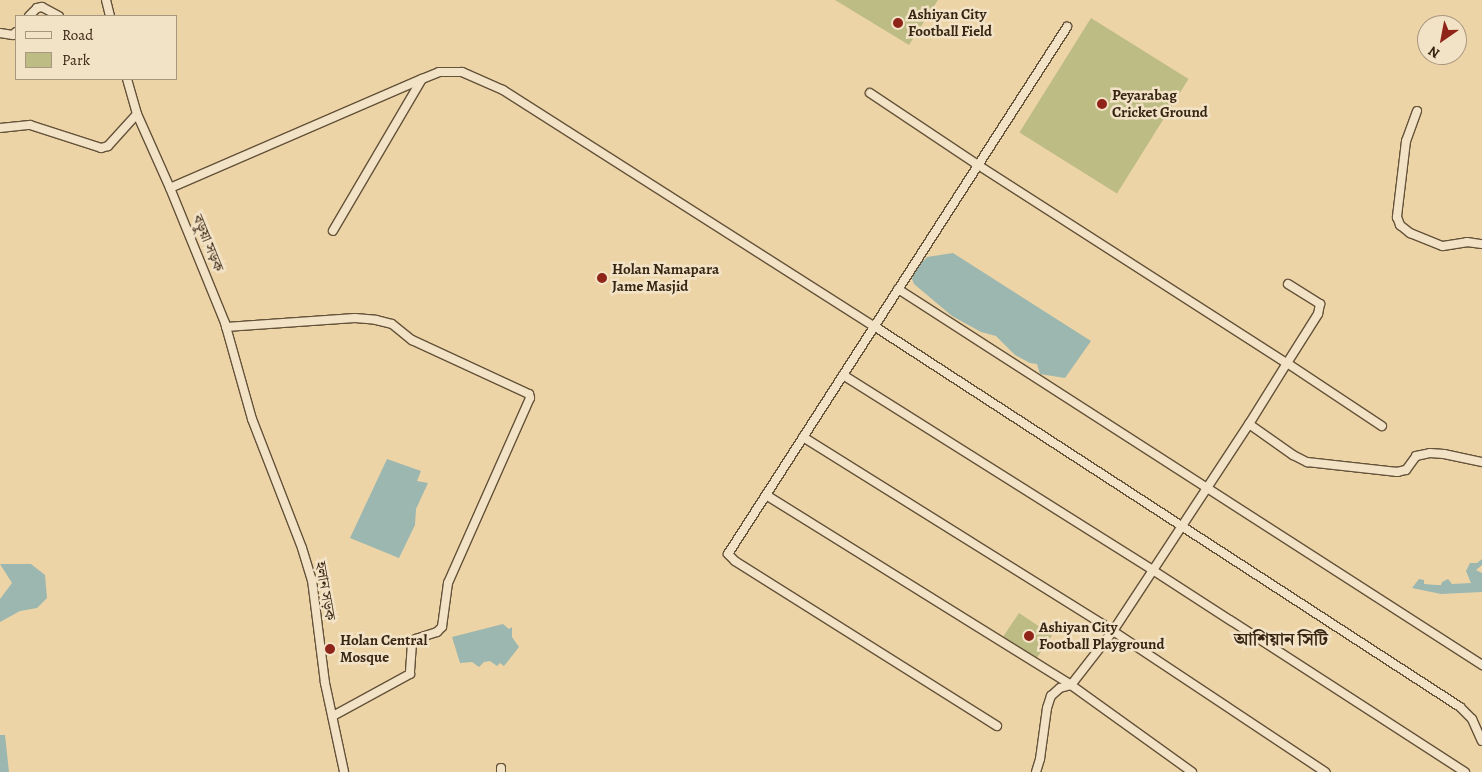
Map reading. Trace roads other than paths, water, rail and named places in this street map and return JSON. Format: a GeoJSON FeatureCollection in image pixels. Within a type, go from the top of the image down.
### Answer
{"type":"FeatureCollection","features":[{"type":"Feature","properties":{"kind":"street"},"geometry":{"type":"LineString","coordinates":[[106,0],[110,15]]}},
{"type":"Feature","properties":{"kind":"street"},"geometry":{"type":"LineString","coordinates":[[30,15],[37,8],[42,7],[57,15]]}},
{"type":"Feature","properties":{"kind":"street"},"geometry":{"type":"LineString","coordinates":[[997,726],[728,554],[1067,27]]}},
{"type":"Feature","properties":{"kind":"street"},"geometry":{"type":"LineString","coordinates":[[0,33],[13,35],[15,33]]}},
{"type":"Feature","properties":{"kind":"street"},"geometry":{"type":"LineString","coordinates":[[170,188],[439,72],[462,72],[503,90],[874,326],[1466,712],[1476,726],[1482,741]]}},
{"type":"Feature","properties":{"kind":"street"},"geometry":{"type":"LineString","coordinates":[[333,231],[422,79]]}},
{"type":"Feature","properties":{"kind":"street","name":"বড়ুয়া সড়ক"},"geometry":{"type":"LineString","coordinates":[[127,80],[137,114],[170,188],[226,327],[252,419],[296,533]]}},
{"type":"Feature","properties":{"kind":"street"},"geometry":{"type":"LineString","coordinates":[[870,93],[1382,426]]}},
{"type":"Feature","properties":{"kind":"street"},"geometry":{"type":"LineString","coordinates":[[1417,111],[1406,141],[1397,217],[1400,225],[1410,233],[1443,246],[1468,242],[1482,244]]}},
{"type":"Feature","properties":{"kind":"street"},"geometry":{"type":"LineString","coordinates":[[0,128],[30,125],[101,148],[108,146],[137,114]]}},
{"type":"Feature","properties":{"kind":"street"},"geometry":{"type":"LineString","coordinates":[[1036,772],[1040,758],[1047,708],[1051,696],[1060,688],[1071,686],[1112,630],[1249,424],[1318,314],[1320,304],[1288,284]]}},
{"type":"Feature","properties":{"kind":"street"},"geometry":{"type":"LineString","coordinates":[[898,289],[1482,665]]}},
{"type":"Feature","properties":{"kind":"street"},"geometry":{"type":"LineString","coordinates":[[226,327],[355,318],[376,320],[392,324],[412,340],[529,394],[530,398],[448,583],[442,627],[437,632],[416,639],[412,643],[410,674],[333,716]]}},
{"type":"Feature","properties":{"kind":"street"},"geometry":{"type":"LineString","coordinates":[[843,374],[1466,772]]}},
{"type":"Feature","properties":{"kind":"street"},"geometry":{"type":"LineString","coordinates":[[1249,424],[1293,455],[1307,462],[1402,472],[1416,456],[1430,453],[1482,462]]}},
{"type":"Feature","properties":{"kind":"street"},"geometry":{"type":"LineString","coordinates":[[803,437],[1112,630],[1325,772]]}},
{"type":"Feature","properties":{"kind":"street"},"geometry":{"type":"LineString","coordinates":[[766,494],[1071,686],[1192,772]]}},
{"type":"Feature","properties":{"kind":"street","name":"হলান সড়ক"},"geometry":{"type":"LineString","coordinates":[[296,533],[312,580],[325,683],[344,772]]}},
{"type":"Feature","properties":{"kind":"water"},"geometry":{"type":"Polygon","coordinates":[[[953,253],[1091,341],[1065,378],[1040,374],[1037,364],[1030,363],[1015,355],[996,336],[981,332],[952,316],[914,284],[912,279],[915,270],[927,257],[953,253]]]}},
{"type":"Feature","properties":{"kind":"water"},"geometry":{"type":"Polygon","coordinates":[[[387,459],[421,471],[417,481],[428,483],[416,509],[415,525],[399,558],[350,538],[387,459]]]}},
{"type":"Feature","properties":{"kind":"water"},"geometry":{"type":"Polygon","coordinates":[[[1482,559],[1482,565],[1476,570],[1482,573],[1482,592],[1441,594],[1412,588],[1419,579],[1424,580],[1424,584],[1437,585],[1441,585],[1442,582],[1448,579],[1452,584],[1471,583],[1466,571],[1470,563],[1477,563],[1482,559]]]}},
{"type":"Feature","properties":{"kind":"water"},"geometry":{"type":"Polygon","coordinates":[[[0,564],[31,564],[45,575],[47,598],[37,608],[20,611],[0,622],[0,599],[12,583],[0,564]]]}},
{"type":"Feature","properties":{"kind":"water"},"geometry":{"type":"Polygon","coordinates":[[[503,624],[509,629],[512,627],[512,637],[519,647],[504,666],[500,663],[497,666],[490,661],[484,662],[479,667],[472,662],[460,663],[452,637],[503,624]]]}},
{"type":"Feature","properties":{"kind":"water"},"geometry":{"type":"Polygon","coordinates":[[[0,735],[5,735],[9,772],[0,772],[0,735]]]}},
{"type":"Feature","properties":{"kind":"place","name":"Ashiyan City Football Field"},"geometry":{"type":"Point","coordinates":[898,23]}},
{"type":"Feature","properties":{"kind":"place","name":"Peyarabag Cricket Ground"},"geometry":{"type":"Point","coordinates":[1102,104]}},
{"type":"Feature","properties":{"kind":"place","name":"Holan Namapara Jame Masjid"},"geometry":{"type":"Point","coordinates":[602,278]}},
{"type":"Feature","properties":{"kind":"place","name":"Ashiyan City Football Playground"},"geometry":{"type":"Point","coordinates":[1029,636]}},
{"type":"Feature","properties":{"kind":"place","name":"Holan Central Mosque"},"geometry":{"type":"Point","coordinates":[330,649]}},
{"type":"Feature","properties":{"kind":"district","name":"আশিয়ান সিটি"},"geometry":{"type":"Point","coordinates":[1281,639]}}]}
